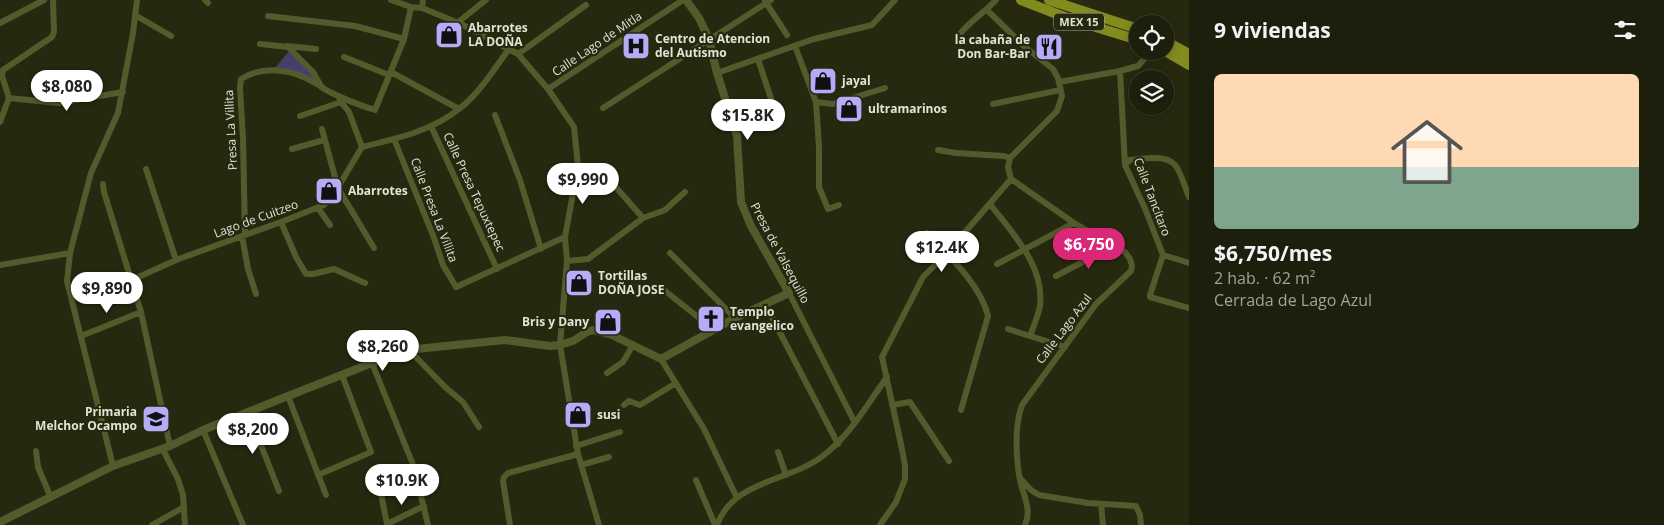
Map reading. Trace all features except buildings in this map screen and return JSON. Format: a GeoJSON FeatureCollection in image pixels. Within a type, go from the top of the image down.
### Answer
{"type":"FeatureCollection","features":[{"type":"Feature","properties":{"kind":"main road","name":"MEX 15"},"geometry":{"type":"LineString","coordinates":[[1021,0],[1070,19],[1129,37]]}},
{"type":"Feature","properties":{"kind":"main road","name":"MEX 15"},"geometry":{"type":"LineString","coordinates":[[1049,0],[1129,26]]}},
{"type":"Feature","properties":{"kind":"main road"},"geometry":{"type":"LineString","coordinates":[[1174,45],[1189,54]]}},
{"type":"Feature","properties":{"kind":"main road"},"geometry":{"type":"LineString","coordinates":[[1174,57],[1189,66]]}},
{"type":"Feature","properties":{"kind":"street"},"geometry":{"type":"LineString","coordinates":[[0,23],[44,0]]}},
{"type":"Feature","properties":{"kind":"street"},"geometry":{"type":"LineString","coordinates":[[53,0],[54,32],[52,37],[3,70],[3,91],[9,98],[59,103],[123,92]]}},
{"type":"Feature","properties":{"kind":"street"},"geometry":{"type":"LineString","coordinates":[[113,466],[67,281],[70,253],[90,173],[118,113],[137,0]]}},
{"type":"Feature","properties":{"kind":"street"},"geometry":{"type":"LineString","coordinates":[[391,0],[411,7],[422,8],[457,23],[518,54],[548,89],[574,127],[578,166],[565,237],[567,261],[560,345],[576,446],[600,525]]}},
{"type":"Feature","properties":{"kind":"street"},"geometry":{"type":"LineString","coordinates":[[422,8],[423,0]]}},
{"type":"Feature","properties":{"kind":"street"},"geometry":{"type":"LineString","coordinates":[[457,23],[486,0]]}},
{"type":"Feature","properties":{"kind":"street","name":"Presa de Valsequillo"},"geometry":{"type":"LineString","coordinates":[[684,0],[699,18],[709,39],[717,73],[737,136],[741,202],[751,226],[789,292],[855,423]]}},
{"type":"Feature","properties":{"kind":"street","name":"Calle Lago de Mitla"},"geometry":{"type":"LineString","coordinates":[[548,89],[684,0]]}},
{"type":"Feature","properties":{"kind":"street"},"geometry":{"type":"LineString","coordinates":[[717,73],[814,39],[872,25],[895,0]]}},
{"type":"Feature","properties":{"kind":"street"},"geometry":{"type":"LineString","coordinates":[[960,34],[996,0]]}},
{"type":"Feature","properties":{"kind":"street"},"geometry":{"type":"LineString","coordinates":[[603,108],[767,1],[787,35]]}},
{"type":"Feature","properties":{"kind":"street"},"geometry":{"type":"LineString","coordinates":[[518,54],[586,6]]}},
{"type":"Feature","properties":{"kind":"street"},"geometry":{"type":"LineString","coordinates":[[390,74],[404,39],[411,7]]}},
{"type":"Feature","properties":{"kind":"street"},"geometry":{"type":"LineString","coordinates":[[880,525],[896,502],[905,479],[905,466],[882,357],[923,277],[947,253],[1011,179],[1008,167],[1010,158],[1057,111],[1062,96],[1059,82],[1053,69],[1025,47],[987,10]]}},
{"type":"Feature","properties":{"kind":"street"},"geometry":{"type":"LineString","coordinates":[[135,16],[171,36]]}},
{"type":"Feature","properties":{"kind":"street"},"geometry":{"type":"LineString","coordinates":[[268,16],[355,26],[404,39]]}},
{"type":"Feature","properties":{"kind":"street"},"geometry":{"type":"LineString","coordinates":[[260,44],[316,49]]}},
{"type":"Feature","properties":{"kind":"street"},"geometry":{"type":"LineString","coordinates":[[286,46],[313,72],[324,89]]}},
{"type":"Feature","properties":{"kind":"street"},"geometry":{"type":"LineString","coordinates":[[795,46],[816,102],[820,148],[819,187],[828,209],[839,205]]}},
{"type":"Feature","properties":{"kind":"street"},"geometry":{"type":"LineString","coordinates":[[300,116],[340,99],[349,112],[362,147],[394,139],[431,126],[460,109],[509,50]]}},
{"type":"Feature","properties":{"kind":"street"},"geometry":{"type":"LineString","coordinates":[[344,57],[390,74],[460,109]]}},
{"type":"Feature","properties":{"kind":"street"},"geometry":{"type":"LineString","coordinates":[[758,59],[778,120]]}},
{"type":"Feature","properties":{"kind":"street"},"geometry":{"type":"LineString","coordinates":[[1059,82],[1120,71],[1138,66],[1143,60]]}},
{"type":"Feature","properties":{"kind":"street","name":"Presa La Villita"},"geometry":{"type":"LineString","coordinates":[[244,235],[241,79],[256,72],[274,69],[304,78],[340,99],[375,110],[390,74]]}},
{"type":"Feature","properties":{"kind":"street","name":"Calle Tancítaro"},"geometry":{"type":"LineString","coordinates":[[1120,71],[1125,165],[1146,211],[1162,255],[1150,298],[1189,308]]}},
{"type":"Feature","properties":{"kind":"street"},"geometry":{"type":"LineString","coordinates":[[816,102],[833,104],[885,88]]}},
{"type":"Feature","properties":{"kind":"street"},"geometry":{"type":"LineString","coordinates":[[993,104],[1060,90]]}},
{"type":"Feature","properties":{"kind":"street"},"geometry":{"type":"LineString","coordinates":[[0,122],[9,98]]}},
{"type":"Feature","properties":{"kind":"street"},"geometry":{"type":"LineString","coordinates":[[349,112],[364,106]]}},
{"type":"Feature","properties":{"kind":"street"},"geometry":{"type":"LineString","coordinates":[[496,116],[520,180],[541,248]]}},
{"type":"Feature","properties":{"kind":"street","name":"Calle Presa Tepuxtepec"},"geometry":{"type":"LineString","coordinates":[[431,126],[497,268]]}},
{"type":"Feature","properties":{"kind":"street"},"geometry":{"type":"LineString","coordinates":[[322,129],[338,188],[374,248]]}},
{"type":"Feature","properties":{"kind":"street","name":"Calle Presa La Villita"},"geometry":{"type":"LineString","coordinates":[[394,139],[443,265],[456,288],[497,268]]}},
{"type":"Feature","properties":{"kind":"street"},"geometry":{"type":"LineString","coordinates":[[292,149],[324,140]]}},
{"type":"Feature","properties":{"kind":"street","name":"Lago de Cuitzeo"},"geometry":{"type":"LineString","coordinates":[[132,280],[176,260],[318,208],[330,200],[362,147]]}},
{"type":"Feature","properties":{"kind":"street"},"geometry":{"type":"LineString","coordinates":[[938,150],[1010,158]]}},
{"type":"Feature","properties":{"kind":"street"},"geometry":{"type":"LineString","coordinates":[[1125,165],[1130,160],[1169,160],[1175,165],[1189,196]]}},
{"type":"Feature","properties":{"kind":"street"},"geometry":{"type":"LineString","coordinates":[[146,169],[176,260]]}},
{"type":"Feature","properties":{"kind":"street","name":"Calle Lago Azul"},"geometry":{"type":"LineString","coordinates":[[1011,179],[1074,223],[1125,252],[1132,266],[1131,271],[1096,304],[1066,347],[1029,393],[1018,414],[1016,437],[1019,477],[1028,514],[1025,525]]}},
{"type":"Feature","properties":{"kind":"street"},"geometry":{"type":"LineString","coordinates":[[103,184],[141,312],[166,447],[183,495],[185,525]]}},
{"type":"Feature","properties":{"kind":"street"},"geometry":{"type":"LineString","coordinates":[[613,184],[643,218]]}},
{"type":"Feature","properties":{"kind":"street"},"geometry":{"type":"LineString","coordinates":[[567,261],[588,259],[643,218],[665,210],[685,192]]}},
{"type":"Feature","properties":{"kind":"street"},"geometry":{"type":"LineString","coordinates":[[990,204],[1024,249],[1037,276],[1040,290],[1040,307],[1030,336]]}},
{"type":"Feature","properties":{"kind":"street"},"geometry":{"type":"LineString","coordinates":[[318,208],[330,225]]}},
{"type":"Feature","properties":{"kind":"street"},"geometry":{"type":"LineString","coordinates":[[281,222],[296,257],[306,274],[334,269],[364,283]]}},
{"type":"Feature","properties":{"kind":"street"},"geometry":{"type":"LineString","coordinates":[[998,264],[1074,223]]}},
{"type":"Feature","properties":{"kind":"street"},"geometry":{"type":"LineString","coordinates":[[927,233],[970,280],[986,305],[988,316],[961,410]]}},
{"type":"Feature","properties":{"kind":"street"},"geometry":{"type":"LineString","coordinates":[[244,235],[248,269],[256,294]]}},
{"type":"Feature","properties":{"kind":"street"},"geometry":{"type":"LineString","coordinates":[[497,268],[565,237]]}},
{"type":"Feature","properties":{"kind":"street"},"geometry":{"type":"LineString","coordinates":[[1056,276],[1114,246]]}},
{"type":"Feature","properties":{"kind":"street"},"geometry":{"type":"LineString","coordinates":[[0,265],[70,253]]}},
{"type":"Feature","properties":{"kind":"street"},"geometry":{"type":"LineString","coordinates":[[670,253],[735,318]]}},
{"type":"Feature","properties":{"kind":"street"},"geometry":{"type":"LineString","coordinates":[[1162,255],[1189,264]]}},
{"type":"Feature","properties":{"kind":"street"},"geometry":{"type":"LineString","coordinates":[[664,290],[714,330]]}},
{"type":"Feature","properties":{"kind":"street"},"geometry":{"type":"LineString","coordinates":[[661,359],[735,318],[789,292]]}},
{"type":"Feature","properties":{"kind":"street"},"geometry":{"type":"LineString","coordinates":[[764,304],[838,444]]}},
{"type":"Feature","properties":{"kind":"street"},"geometry":{"type":"LineString","coordinates":[[81,336],[141,312]]}},
{"type":"Feature","properties":{"kind":"street"},"geometry":{"type":"LineString","coordinates":[[1008,329],[1066,347]]}},
{"type":"Feature","properties":{"kind":"street"},"geometry":{"type":"LineString","coordinates":[[0,522],[113,466],[166,447],[203,430],[372,363],[416,349],[505,340],[550,346],[560,345],[573,341],[593,330],[612,335],[661,359],[704,429],[737,498]]}},
{"type":"Feature","properties":{"kind":"street"},"geometry":{"type":"LineString","coordinates":[[607,373],[623,362],[633,344]]}},
{"type":"Feature","properties":{"kind":"street"},"geometry":{"type":"LineString","coordinates":[[410,351],[463,402],[479,427]]}},
{"type":"Feature","properties":{"kind":"street"},"geometry":{"type":"LineString","coordinates":[[372,363],[414,467],[428,525]]}},
{"type":"Feature","properties":{"kind":"street"},"geometry":{"type":"LineString","coordinates":[[318,475],[371,452],[342,375]]}},
{"type":"Feature","properties":{"kind":"street"},"geometry":{"type":"LineString","coordinates":[[716,525],[737,498],[752,489],[806,467],[823,457],[838,444],[855,423],[886,377]]}},
{"type":"Feature","properties":{"kind":"street"},"geometry":{"type":"LineString","coordinates":[[624,405],[629,401],[640,405],[676,382]]}},
{"type":"Feature","properties":{"kind":"street"},"geometry":{"type":"LineString","coordinates":[[288,396],[326,495]]}},
{"type":"Feature","properties":{"kind":"street"},"geometry":{"type":"LineString","coordinates":[[892,405],[910,402],[949,461]]}},
{"type":"Feature","properties":{"kind":"street"},"geometry":{"type":"LineString","coordinates":[[248,412],[279,491]]}},
{"type":"Feature","properties":{"kind":"street"},"geometry":{"type":"LineString","coordinates":[[203,430],[243,525]]}},
{"type":"Feature","properties":{"kind":"street"},"geometry":{"type":"LineString","coordinates":[[576,446],[620,432]]}},
{"type":"Feature","properties":{"kind":"street"},"geometry":{"type":"LineString","coordinates":[[36,451],[38,467],[50,498]]}},
{"type":"Feature","properties":{"kind":"street"},"geometry":{"type":"LineString","coordinates":[[778,452],[786,475]]}},
{"type":"Feature","properties":{"kind":"street"},"geometry":{"type":"LineString","coordinates":[[510,525],[504,477],[508,473],[578,454]]}},
{"type":"Feature","properties":{"kind":"street"},"geometry":{"type":"LineString","coordinates":[[581,465],[609,457]]}},
{"type":"Feature","properties":{"kind":"street"},"geometry":{"type":"LineString","coordinates":[[1019,477],[1039,496],[1101,504],[1136,506],[1140,515],[1141,525]]}},
{"type":"Feature","properties":{"kind":"street"},"geometry":{"type":"LineString","coordinates":[[696,480],[716,525]]}},
{"type":"Feature","properties":{"kind":"street"},"geometry":{"type":"LineString","coordinates":[[381,494],[386,524],[424,506]]}},
{"type":"Feature","properties":{"kind":"street"},"geometry":{"type":"LineString","coordinates":[[1101,504],[1103,525]]}},
{"type":"Feature","properties":{"kind":"street"},"geometry":{"type":"LineString","coordinates":[[152,525],[184,507]]}},
{"type":"Feature","properties":{"kind":"shaded area"},"geometry":{"type":"Polygon","coordinates":[[[289,51],[310,70],[317,82],[275,68],[289,51]]]}},
{"type":"Feature","properties":{"kind":"place","name":"Abarrotes LA DOÑA"},"geometry":{"type":"Point","coordinates":[449,35]}},
{"type":"Feature","properties":{"kind":"place","name":"Centro de Atencion del Autismo"},"geometry":{"type":"Point","coordinates":[636,46]}},
{"type":"Feature","properties":{"kind":"place","name":"la cabaña de Don Bar-Bar"},"geometry":{"type":"Point","coordinates":[1049,47]}},
{"type":"Feature","properties":{"kind":"place","name":"jayal"},"geometry":{"type":"Point","coordinates":[823,81]}},
{"type":"Feature","properties":{"kind":"place","name":"ultramarinos"},"geometry":{"type":"Point","coordinates":[849,109]}},
{"type":"Feature","properties":{"kind":"place","name":"Abarrotes"},"geometry":{"type":"Point","coordinates":[329,191]}},
{"type":"Feature","properties":{"kind":"place","name":"Tortillas DOÑA JOSE"},"geometry":{"type":"Point","coordinates":[579,283]}},
{"type":"Feature","properties":{"kind":"place","name":"Templo evangelico"},"geometry":{"type":"Point","coordinates":[711,319]}},
{"type":"Feature","properties":{"kind":"place","name":"Bris y Dany"},"geometry":{"type":"Point","coordinates":[608,322]}},
{"type":"Feature","properties":{"kind":"place","name":"susi"},"geometry":{"type":"Point","coordinates":[578,415]}},
{"type":"Feature","properties":{"kind":"place","name":"Primaria Melchor Ocampo"},"geometry":{"type":"Point","coordinates":[156,419]}}]}
